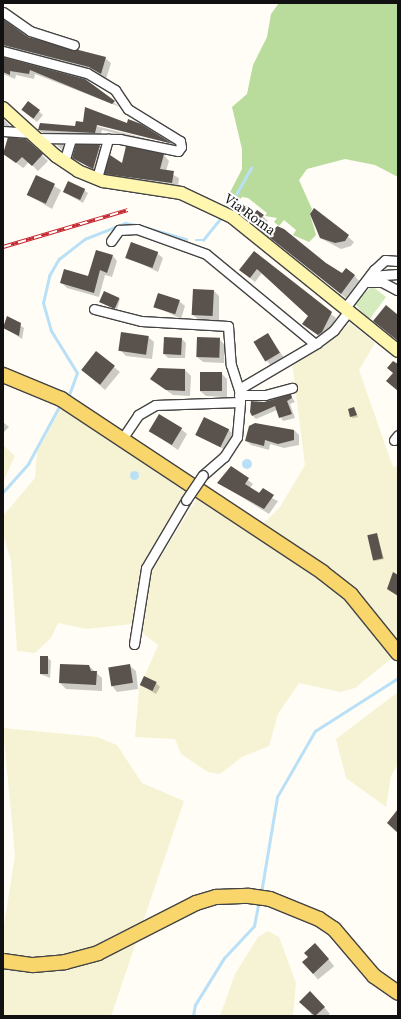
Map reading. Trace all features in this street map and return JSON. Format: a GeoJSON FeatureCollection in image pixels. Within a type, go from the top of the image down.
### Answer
{"type":"FeatureCollection","features":[{"type":"Feature","properties":{"kind":"main road"},"geometry":{"type":"LineString","coordinates":[[3,376],[61,399],[322,572],[351,595],[398,653]]}},
{"type":"Feature","properties":{"kind":"main road"},"geometry":{"type":"LineString","coordinates":[[3,961],[33,965],[65,962],[98,953],[196,903],[235,896],[270,899],[302,910],[334,929],[374,976],[398,993]]}},
{"type":"Feature","properties":{"kind":"street"},"geometry":{"type":"LineString","coordinates":[[3,12],[30,30],[74,45]]}},
{"type":"Feature","properties":{"kind":"street"},"geometry":{"type":"LineString","coordinates":[[3,51],[87,73],[115,90],[128,109],[180,141],[181,147],[178,151],[108,139],[71,139],[3,131]]}},
{"type":"Feature","properties":{"kind":"street","name":"Via Roma"},"geometry":{"type":"LineString","coordinates":[[3,108],[64,162],[97,178],[181,193],[208,203],[232,217],[398,351]]}},
{"type":"Feature","properties":{"kind":"street"},"geometry":{"type":"LineString","coordinates":[[64,162],[71,139]]}},
{"type":"Feature","properties":{"kind":"street"},"geometry":{"type":"LineString","coordinates":[[97,178],[108,139]]}},
{"type":"Feature","properties":{"kind":"street"},"geometry":{"type":"LineString","coordinates":[[111,241],[119,230],[137,229],[206,254],[315,344]]}},
{"type":"Feature","properties":{"kind":"street"},"geometry":{"type":"LineString","coordinates":[[239,396],[334,330],[368,278],[385,260],[398,261]]}},
{"type":"Feature","properties":{"kind":"street"},"geometry":{"type":"LineString","coordinates":[[368,278],[398,274]]}},
{"type":"Feature","properties":{"kind":"street"},"geometry":{"type":"LineString","coordinates":[[368,278],[382,282],[397,290]]}},
{"type":"Feature","properties":{"kind":"street"},"geometry":{"type":"LineString","coordinates":[[94,309],[141,321],[228,326],[231,365],[239,396],[240,421],[234,443],[204,475],[186,500],[146,568],[134,644]]}},
{"type":"Feature","properties":{"kind":"street"},"geometry":{"type":"LineString","coordinates":[[122,440],[138,415],[155,405],[239,396],[265,395],[292,388]]}},
{"type":"Feature","properties":{"kind":"shaded area"},"geometry":{"type":"Polygon","coordinates":[[[350,323],[375,343],[359,370],[393,467],[398,466],[398,653],[355,688],[340,692],[299,683],[278,714],[269,746],[242,757],[220,774],[208,772],[181,754],[175,739],[135,737],[139,689],[158,645],[141,632],[151,572],[201,492],[258,529],[280,507],[305,465],[292,362],[325,346],[350,323]]]}},
{"type":"Feature","properties":{"kind":"shaded area"},"geometry":{"type":"Polygon","coordinates":[[[61,408],[188,488],[144,567],[132,624],[86,629],[58,623],[51,638],[35,653],[17,651],[11,561],[3,535],[3,516],[35,478],[37,452],[61,408]]]}},
{"type":"Feature","properties":{"kind":"shaded area"},"geometry":{"type":"Polygon","coordinates":[[[3,445],[15,456],[3,482],[3,445]]]}},
{"type":"Feature","properties":{"kind":"shaded area"},"geometry":{"type":"Polygon","coordinates":[[[398,692],[398,764],[391,776],[386,807],[346,778],[336,739],[398,692]]]}},
{"type":"Feature","properties":{"kind":"shaded area"},"geometry":{"type":"Polygon","coordinates":[[[3,728],[97,737],[117,745],[142,783],[184,801],[111,1016],[3,1016],[3,932],[15,855],[3,728]]]}},
{"type":"Feature","properties":{"kind":"shaded area"},"geometry":{"type":"Polygon","coordinates":[[[268,931],[279,937],[296,983],[293,1016],[220,1016],[235,974],[258,937],[268,931]]]}},
{"type":"Feature","properties":{"kind":"green space"},"geometry":{"type":"Polygon","coordinates":[[[279,3],[398,3],[398,177],[375,165],[345,159],[307,169],[299,180],[312,209],[310,214],[316,235],[309,242],[293,235],[296,230],[284,220],[279,226],[274,222],[277,218],[265,216],[267,213],[248,198],[242,197],[231,209],[224,204],[242,169],[242,149],[232,107],[247,94],[253,65],[267,37],[271,14],[279,3]]]}},
{"type":"Feature","properties":{"kind":"green space"},"geometry":{"type":"Polygon","coordinates":[[[372,286],[386,297],[369,320],[355,304],[372,286]]]}},
{"type":"Feature","properties":{"kind":"water"},"geometry":{"type":"Polygon","coordinates":[[[245,459],[249,459],[252,464],[249,469],[245,469],[242,466],[242,462],[245,459]]]}},
{"type":"Feature","properties":{"kind":"water"},"geometry":{"type":"Polygon","coordinates":[[[132,471],[136,471],[138,475],[136,479],[132,479],[130,477],[130,473],[132,471]]]}},
{"type":"Feature","properties":{"kind":"building"},"geometry":{"type":"Polygon","coordinates":[[[3,19],[28,37],[106,57],[101,74],[89,67],[3,45],[3,19]]]}},
{"type":"Feature","properties":{"kind":"building"},"geometry":{"type":"Polygon","coordinates":[[[3,57],[85,79],[115,101],[112,104],[30,70],[29,74],[10,71],[10,75],[3,72],[3,57]]]}},
{"type":"Feature","properties":{"kind":"building"},"geometry":{"type":"Polygon","coordinates":[[[28,101],[40,110],[33,119],[21,110],[28,101]]]}},
{"type":"Feature","properties":{"kind":"building"},"geometry":{"type":"Polygon","coordinates":[[[85,107],[127,123],[128,119],[141,124],[173,144],[97,125],[95,133],[38,130],[40,123],[75,126],[76,121],[83,122],[85,107]]]}},
{"type":"Feature","properties":{"kind":"building"},"geometry":{"type":"Polygon","coordinates":[[[8,137],[26,139],[43,154],[32,166],[22,157],[16,163],[3,154],[8,137]]]}},
{"type":"Feature","properties":{"kind":"building"},"geometry":{"type":"Polygon","coordinates":[[[76,144],[100,145],[93,169],[72,158],[76,144]]]}},
{"type":"Feature","properties":{"kind":"building"},"geometry":{"type":"Polygon","coordinates":[[[126,146],[164,154],[160,169],[174,171],[172,183],[104,174],[110,155],[122,163],[126,146]]]}},
{"type":"Feature","properties":{"kind":"building"},"geometry":{"type":"Polygon","coordinates":[[[36,175],[55,184],[46,204],[27,195],[36,175]]]}},
{"type":"Feature","properties":{"kind":"building"},"geometry":{"type":"Polygon","coordinates":[[[68,181],[85,189],[80,200],[63,192],[68,181]]]}},
{"type":"Feature","properties":{"kind":"building"},"geometry":{"type":"Polygon","coordinates":[[[241,203],[254,214],[257,210],[264,215],[260,219],[274,230],[277,226],[284,229],[326,263],[342,273],[346,268],[355,275],[341,294],[235,210],[241,203]]]}},
{"type":"Feature","properties":{"kind":"building"},"geometry":{"type":"Polygon","coordinates":[[[314,208],[349,235],[345,241],[335,243],[320,238],[310,214],[314,208]]]}},
{"type":"Feature","properties":{"kind":"building"},"geometry":{"type":"Polygon","coordinates":[[[131,242],[158,252],[152,268],[125,258],[131,242]]]}},
{"type":"Feature","properties":{"kind":"building"},"geometry":{"type":"Polygon","coordinates":[[[96,250],[113,255],[107,273],[100,270],[94,293],[60,283],[64,269],[88,276],[96,250]]]}},
{"type":"Feature","properties":{"kind":"building"},"geometry":{"type":"Polygon","coordinates":[[[254,251],[332,312],[322,332],[318,335],[302,324],[308,316],[257,269],[250,278],[239,270],[254,251]]]}},
{"type":"Feature","properties":{"kind":"building"},"geometry":{"type":"Polygon","coordinates":[[[193,289],[214,290],[213,316],[192,315],[193,289]]]}},
{"type":"Feature","properties":{"kind":"building"},"geometry":{"type":"Polygon","coordinates":[[[104,291],[120,298],[115,309],[99,302],[104,291]]]}},
{"type":"Feature","properties":{"kind":"building"},"geometry":{"type":"Polygon","coordinates":[[[158,293],[180,300],[175,314],[153,307],[158,293]]]}},
{"type":"Feature","properties":{"kind":"building"},"geometry":{"type":"Polygon","coordinates":[[[386,305],[398,315],[398,341],[373,321],[386,305]]]}},
{"type":"Feature","properties":{"kind":"building"},"geometry":{"type":"Polygon","coordinates":[[[7,316],[21,323],[19,336],[3,328],[7,316]]]}},
{"type":"Feature","properties":{"kind":"building"},"geometry":{"type":"Polygon","coordinates":[[[121,332],[149,336],[146,355],[118,351],[121,332]]]}},
{"type":"Feature","properties":{"kind":"building"},"geometry":{"type":"Polygon","coordinates":[[[268,333],[280,353],[265,361],[253,342],[268,333]]]}},
{"type":"Feature","properties":{"kind":"building"},"geometry":{"type":"Polygon","coordinates":[[[164,337],[182,338],[181,355],[163,354],[164,337]]]}},
{"type":"Feature","properties":{"kind":"building"},"geometry":{"type":"Polygon","coordinates":[[[197,337],[220,338],[219,358],[196,357],[197,337]]]}},
{"type":"Feature","properties":{"kind":"building"},"geometry":{"type":"Polygon","coordinates":[[[96,351],[115,366],[100,385],[81,370],[96,351]]]}},
{"type":"Feature","properties":{"kind":"building"},"geometry":{"type":"Polygon","coordinates":[[[393,361],[398,364],[398,391],[386,381],[393,373],[387,368],[393,361]]]}},
{"type":"Feature","properties":{"kind":"building"},"geometry":{"type":"Polygon","coordinates":[[[158,368],[185,369],[185,391],[166,390],[150,379],[158,368]]]}},
{"type":"Feature","properties":{"kind":"building"},"geometry":{"type":"Polygon","coordinates":[[[200,372],[222,372],[222,391],[200,391],[200,372]]]}},
{"type":"Feature","properties":{"kind":"building"},"geometry":{"type":"Polygon","coordinates":[[[291,394],[292,398],[287,401],[292,414],[279,418],[275,406],[252,416],[250,412],[251,401],[264,402],[291,394]]]}},
{"type":"Feature","properties":{"kind":"building"},"geometry":{"type":"Polygon","coordinates":[[[354,407],[357,415],[350,417],[348,409],[354,407]]]}},
{"type":"Feature","properties":{"kind":"building"},"geometry":{"type":"Polygon","coordinates":[[[159,414],[182,428],[172,445],[149,431],[159,414]]]}},
{"type":"Feature","properties":{"kind":"building"},"geometry":{"type":"Polygon","coordinates":[[[204,417],[229,429],[220,447],[195,435],[204,417]]]}},
{"type":"Feature","properties":{"kind":"building"},"geometry":{"type":"Polygon","coordinates":[[[255,423],[294,430],[294,440],[278,444],[265,440],[264,446],[245,441],[249,426],[255,423]]]}},
{"type":"Feature","properties":{"kind":"building"},"geometry":{"type":"Polygon","coordinates":[[[231,466],[249,478],[245,484],[259,493],[263,488],[274,495],[264,509],[217,483],[231,466]]]}},
{"type":"Feature","properties":{"kind":"building"},"geometry":{"type":"Polygon","coordinates":[[[377,533],[383,558],[373,561],[367,535],[377,533]]]}},
{"type":"Feature","properties":{"kind":"building"},"geometry":{"type":"Polygon","coordinates":[[[393,572],[398,575],[398,596],[387,589],[393,572]]]}},
{"type":"Feature","properties":{"kind":"building"},"geometry":{"type":"Polygon","coordinates":[[[40,656],[48,656],[48,674],[40,674],[40,656]]]}},
{"type":"Feature","properties":{"kind":"building"},"geometry":{"type":"Polygon","coordinates":[[[60,664],[89,665],[91,671],[97,671],[96,685],[59,683],[60,664]]]}},
{"type":"Feature","properties":{"kind":"building"},"geometry":{"type":"Polygon","coordinates":[[[130,664],[133,683],[111,686],[108,667],[130,664]]]}},
{"type":"Feature","properties":{"kind":"building"},"geometry":{"type":"Polygon","coordinates":[[[144,676],[157,682],[152,691],[140,685],[144,676]]]}},
{"type":"Feature","properties":{"kind":"building"},"geometry":{"type":"Polygon","coordinates":[[[398,809],[398,833],[387,823],[398,809]]]}},
{"type":"Feature","properties":{"kind":"building"},"geometry":{"type":"Polygon","coordinates":[[[315,943],[329,959],[313,974],[302,962],[308,957],[304,953],[315,943]]]}},
{"type":"Feature","properties":{"kind":"building"},"geometry":{"type":"Polygon","coordinates":[[[310,991],[325,1007],[315,1016],[299,1002],[310,991]]]}},
{"type":"Feature","properties":{"kind":"waterway"},"geometry":{"type":"LineString","coordinates":[[229,207],[251,168]]}},
{"type":"Feature","properties":{"kind":"waterway"},"geometry":{"type":"LineString","coordinates":[[196,240],[203,240],[220,219]]}},
{"type":"Feature","properties":{"kind":"waterway"},"geometry":{"type":"LineString","coordinates":[[69,395],[77,373],[51,331],[43,303],[49,276],[59,259],[85,239],[125,223],[136,225]]}},
{"type":"Feature","properties":{"kind":"waterway"},"geometry":{"type":"LineString","coordinates":[[141,226],[186,239]]}},
{"type":"Feature","properties":{"kind":"waterway"},"geometry":{"type":"LineString","coordinates":[[3,492],[28,464],[59,407]]}},
{"type":"Feature","properties":{"kind":"waterway"},"geometry":{"type":"LineString","coordinates":[[261,893],[277,797],[315,731],[398,678]]}},
{"type":"Feature","properties":{"kind":"waterway"},"geometry":{"type":"LineString","coordinates":[[193,1016],[195,1005],[224,958],[254,926],[259,901]]}},
{"type":"Feature","properties":{"kind":"railway"},"geometry":{"type":"LineString","coordinates":[[3,247],[128,210]]}}]}
